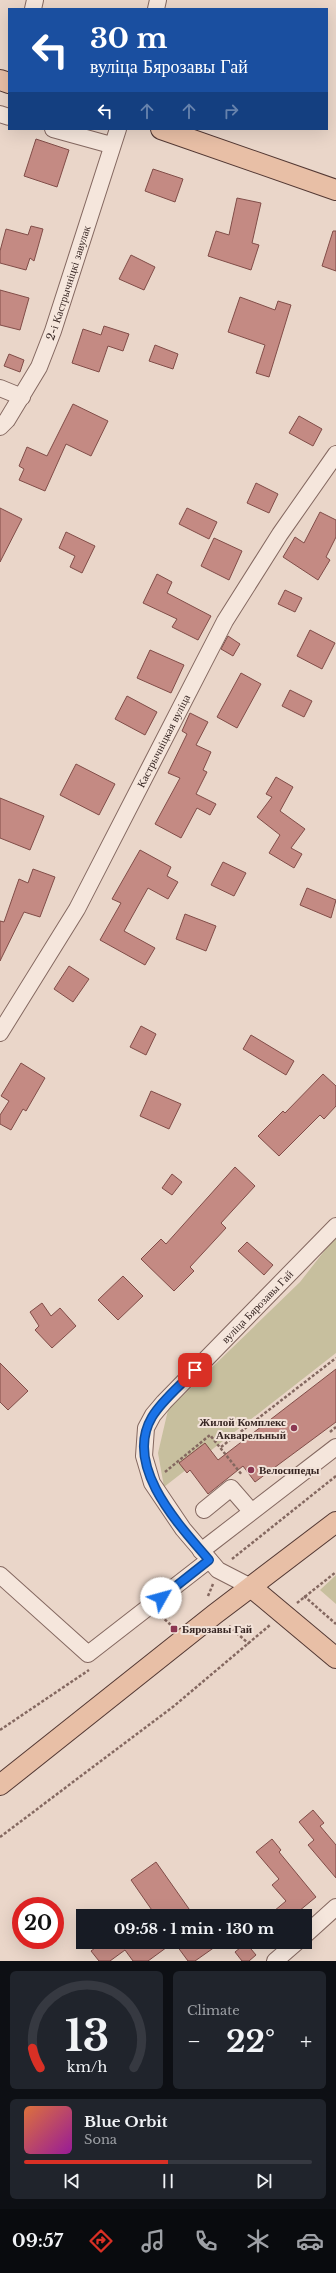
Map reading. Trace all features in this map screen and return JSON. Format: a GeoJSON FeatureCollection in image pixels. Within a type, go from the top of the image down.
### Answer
{"type":"FeatureCollection","features":[{"type":"Feature","properties":{"kind":"main road"},"geometry":{"type":"LineString","coordinates":[[164,130],[336,190]]}},
{"type":"Feature","properties":{"kind":"main road"},"geometry":{"type":"LineString","coordinates":[[0,1785],[251,1586],[336,1522]]}},
{"type":"Feature","properties":{"kind":"main road"},"geometry":{"type":"LineString","coordinates":[[251,1586],[336,1658]]}},
{"type":"Feature","properties":{"kind":"street"},"geometry":{"type":"LineString","coordinates":[[57,130],[112,145]]}},
{"type":"Feature","properties":{"kind":"street","name":"2-і Кастрычніцкі завулак"},"geometry":{"type":"LineString","coordinates":[[0,427],[22,397],[39,367],[53,331],[118,130]]}},
{"type":"Feature","properties":{"kind":"street"},"geometry":{"type":"LineString","coordinates":[[0,388],[22,397]]}},
{"type":"Feature","properties":{"kind":"street","name":"Кастрычніцкая вуліца"},"geometry":{"type":"LineString","coordinates":[[0,1033],[77,909],[225,621],[280,534],[336,454]]}},
{"type":"Feature","properties":{"kind":"street","name":"вуліца Бярозавы Гай"},"geometry":{"type":"LineString","coordinates":[[251,1586],[209,1560],[183,1529],[152,1483],[144,1456],[146,1428],[152,1415],[164,1402],[336,1226]]}},
{"type":"Feature","properties":{"kind":"street"},"geometry":{"type":"LineString","coordinates":[[0,1575],[88,1654],[209,1560],[251,1511],[336,1447]]}},
{"type":"Feature","properties":{"kind":"street"},"geometry":{"type":"LineString","coordinates":[[204,1510],[231,1488],[251,1511]]}},
{"type":"Feature","properties":{"kind":"street"},"geometry":{"type":"LineString","coordinates":[[312,1929],[336,1907]]}},
{"type":"Feature","properties":{"kind":"street"},"geometry":{"type":"LineString","coordinates":[[275,1961],[289,1949]]}},
{"type":"Feature","properties":{"kind":"path"},"geometry":{"type":"LineString","coordinates":[[221,1447],[336,1358]]}},
{"type":"Feature","properties":{"kind":"path"},"geometry":{"type":"LineString","coordinates":[[159,1476],[210,1435],[221,1447],[244,1479]]}},
{"type":"Feature","properties":{"kind":"path"},"geometry":{"type":"LineString","coordinates":[[209,1560],[336,1476]]}},
{"type":"Feature","properties":{"kind":"path"},"geometry":{"type":"LineString","coordinates":[[0,1837],[174,1706],[304,1596],[336,1572]]}},
{"type":"Feature","properties":{"kind":"path"},"geometry":{"type":"LineString","coordinates":[[304,1596],[336,1624]]}},
{"type":"Feature","properties":{"kind":"shaded area"},"geometry":{"type":"Polygon","coordinates":[[[336,1236],[336,1353],[164,1487],[158,1453],[168,1410],[300,1282],[336,1236]]]}},
{"type":"Feature","properties":{"kind":"shaded area"},"geometry":{"type":"Polygon","coordinates":[[[336,1575],[336,1604],[320,1590],[336,1575]]]}},
{"type":"Feature","properties":{"kind":"building"},"geometry":{"type":"Polygon","coordinates":[[[36,139],[69,150],[57,187],[24,176],[36,139]]]}},
{"type":"Feature","properties":{"kind":"building"},"geometry":{"type":"Polygon","coordinates":[[[153,169],[183,179],[175,202],[145,191],[153,169]]]}},
{"type":"Feature","properties":{"kind":"building"},"geometry":{"type":"Polygon","coordinates":[[[237,198],[261,203],[252,243],[259,245],[251,270],[208,256],[216,231],[229,235],[237,198]]]}},
{"type":"Feature","properties":{"kind":"building"},"geometry":{"type":"Polygon","coordinates":[[[31,226],[43,229],[34,261],[30,258],[26,270],[0,263],[0,251],[6,229],[28,235],[31,226]]]}},
{"type":"Feature","properties":{"kind":"building"},"geometry":{"type":"Polygon","coordinates":[[[333,231],[336,231],[336,271],[322,266],[333,231]]]}},
{"type":"Feature","properties":{"kind":"building"},"geometry":{"type":"Polygon","coordinates":[[[131,255],[155,267],[144,290],[119,279],[131,255]]]}},
{"type":"Feature","properties":{"kind":"building"},"geometry":{"type":"Polygon","coordinates":[[[0,290],[29,298],[20,330],[0,325],[0,290]]]}},
{"type":"Feature","properties":{"kind":"building"},"geometry":{"type":"Polygon","coordinates":[[[240,297],[275,310],[278,301],[291,305],[269,377],[256,373],[265,345],[228,332],[240,297]]]}},
{"type":"Feature","properties":{"kind":"building"},"geometry":{"type":"Polygon","coordinates":[[[104,326],[129,334],[123,351],[108,346],[99,372],[72,363],[83,329],[101,335],[104,326]]]}},
{"type":"Feature","properties":{"kind":"building"},"geometry":{"type":"Polygon","coordinates":[[[155,345],[178,354],[173,369],[149,361],[155,345]]]}},
{"type":"Feature","properties":{"kind":"building"},"geometry":{"type":"Polygon","coordinates":[[[9,354],[24,360],[20,372],[4,366],[9,354]]]}},
{"type":"Feature","properties":{"kind":"building"},"geometry":{"type":"Polygon","coordinates":[[[73,404],[108,421],[91,456],[66,444],[45,491],[19,480],[24,469],[19,466],[27,447],[47,456],[73,404]]]}},
{"type":"Feature","properties":{"kind":"building"},"geometry":{"type":"Polygon","coordinates":[[[299,416],[322,429],[313,446],[289,433],[299,416]]]}},
{"type":"Feature","properties":{"kind":"building"},"geometry":{"type":"Polygon","coordinates":[[[256,483],[278,494],[269,513],[247,503],[256,483]]]}},
{"type":"Feature","properties":{"kind":"building"},"geometry":{"type":"Polygon","coordinates":[[[0,508],[22,519],[0,562],[0,508]]]}},
{"type":"Feature","properties":{"kind":"building"},"geometry":{"type":"Polygon","coordinates":[[[187,508],[217,522],[209,539],[179,524],[187,508]]]}},
{"type":"Feature","properties":{"kind":"building"},"geometry":{"type":"Polygon","coordinates":[[[320,512],[336,520],[336,537],[326,557],[330,560],[318,580],[283,557],[295,537],[304,543],[320,512]]]}},
{"type":"Feature","properties":{"kind":"building"},"geometry":{"type":"Polygon","coordinates":[[[66,532],[95,546],[82,573],[70,567],[75,556],[59,548],[66,532]]]}},
{"type":"Feature","properties":{"kind":"building"},"geometry":{"type":"Polygon","coordinates":[[[214,538],[242,551],[229,580],[201,566],[214,538]]]}},
{"type":"Feature","properties":{"kind":"building"},"geometry":{"type":"Polygon","coordinates":[[[157,574],[172,582],[167,593],[211,616],[198,640],[172,627],[177,619],[143,603],[157,574]]]}},
{"type":"Feature","properties":{"kind":"building"},"geometry":{"type":"Polygon","coordinates":[[[285,590],[302,598],[295,612],[278,604],[285,590]]]}},
{"type":"Feature","properties":{"kind":"building"},"geometry":{"type":"Polygon","coordinates":[[[310,630],[335,643],[322,669],[297,656],[310,630]]]}},
{"type":"Feature","properties":{"kind":"building"},"geometry":{"type":"Polygon","coordinates":[[[228,636],[240,644],[233,656],[221,649],[228,636]]]}},
{"type":"Feature","properties":{"kind":"building"},"geometry":{"type":"Polygon","coordinates":[[[150,650],[184,665],[171,693],[137,678],[150,650]]]}},
{"type":"Feature","properties":{"kind":"building"},"geometry":{"type":"Polygon","coordinates":[[[241,673],[261,684],[237,728],[217,717],[241,673]]]}},
{"type":"Feature","properties":{"kind":"building"},"geometry":{"type":"Polygon","coordinates":[[[290,690],[312,701],[304,717],[282,706],[290,690]]]}},
{"type":"Feature","properties":{"kind":"building"},"geometry":{"type":"Polygon","coordinates":[[[127,696],[157,712],[145,735],[115,719],[127,696]]]}},
{"type":"Feature","properties":{"kind":"building"},"geometry":{"type":"Polygon","coordinates":[[[190,713],[208,722],[196,745],[211,752],[203,770],[207,772],[196,794],[216,804],[210,815],[197,808],[181,838],[155,824],[180,778],[168,773],[187,734],[182,731],[190,713]]]}},
{"type":"Feature","properties":{"kind":"building"},"geometry":{"type":"Polygon","coordinates":[[[76,764],[115,784],[99,815],[60,795],[76,764]]]}},
{"type":"Feature","properties":{"kind":"building"},"geometry":{"type":"Polygon","coordinates":[[[276,777],[293,787],[280,811],[305,829],[291,848],[302,854],[294,868],[269,853],[280,835],[257,817],[272,797],[266,794],[276,777]]]}},
{"type":"Feature","properties":{"kind":"building"},"geometry":{"type":"Polygon","coordinates":[[[0,798],[44,816],[30,850],[0,838],[0,798]]]}},
{"type":"Feature","properties":{"kind":"building"},"geometry":{"type":"Polygon","coordinates":[[[140,850],[171,867],[167,876],[178,882],[168,899],[148,888],[124,931],[155,948],[145,965],[100,940],[121,903],[112,899],[140,850]]]}},
{"type":"Feature","properties":{"kind":"building"},"geometry":{"type":"Polygon","coordinates":[[[223,862],[246,873],[234,896],[211,885],[223,862]]]}},
{"type":"Feature","properties":{"kind":"building"},"geometry":{"type":"Polygon","coordinates":[[[33,869],[55,877],[40,917],[24,912],[0,961],[0,921],[4,922],[19,879],[28,883],[33,869]]]}},
{"type":"Feature","properties":{"kind":"building"},"geometry":{"type":"Polygon","coordinates":[[[307,888],[336,900],[331,918],[300,905],[307,888]]]}},
{"type":"Feature","properties":{"kind":"building"},"geometry":{"type":"Polygon","coordinates":[[[185,914],[216,926],[206,951],[176,939],[185,914]]]}},
{"type":"Feature","properties":{"kind":"building"},"geometry":{"type":"Polygon","coordinates":[[[69,966],[89,979],[73,1002],[54,989],[69,966]]]}},
{"type":"Feature","properties":{"kind":"building"},"geometry":{"type":"Polygon","coordinates":[[[141,1026],[156,1034],[146,1055],[130,1047],[141,1026]]]}},
{"type":"Feature","properties":{"kind":"building"},"geometry":{"type":"Polygon","coordinates":[[[251,1035],[294,1061],[286,1075],[243,1049],[251,1035]]]}},
{"type":"Feature","properties":{"kind":"building"},"geometry":{"type":"Polygon","coordinates":[[[21,1063],[45,1078],[26,1111],[23,1109],[11,1130],[0,1124],[0,1115],[9,1101],[1,1096],[21,1063]]]}},
{"type":"Feature","properties":{"kind":"building"},"geometry":{"type":"Polygon","coordinates":[[[323,1074],[336,1086],[336,1106],[324,1119],[320,1115],[279,1156],[258,1136],[283,1111],[285,1113],[323,1074]]]}},
{"type":"Feature","properties":{"kind":"building"},"geometry":{"type":"Polygon","coordinates":[[[151,1091],[181,1104],[169,1129],[140,1116],[151,1091]]]}},
{"type":"Feature","properties":{"kind":"building"},"geometry":{"type":"Polygon","coordinates":[[[235,1167],[255,1186],[221,1223],[226,1228],[190,1267],[194,1271],[174,1291],[141,1259],[161,1239],[166,1244],[235,1167]]]}},
{"type":"Feature","properties":{"kind":"building"},"geometry":{"type":"Polygon","coordinates":[[[172,1174],[182,1182],[172,1195],[162,1188],[172,1174]]]}},
{"type":"Feature","properties":{"kind":"building"},"geometry":{"type":"Polygon","coordinates":[[[247,1242],[273,1265],[264,1275],[238,1251],[247,1242]]]}},
{"type":"Feature","properties":{"kind":"building"},"geometry":{"type":"Polygon","coordinates":[[[123,1276],[143,1296],[118,1320],[98,1300],[123,1276]]]}},
{"type":"Feature","properties":{"kind":"building"},"geometry":{"type":"Polygon","coordinates":[[[42,1303],[51,1316],[60,1308],[76,1326],[52,1348],[35,1330],[39,1326],[30,1312],[42,1303]]]}},
{"type":"Feature","properties":{"kind":"building"},"geometry":{"type":"Polygon","coordinates":[[[0,1363],[28,1391],[8,1410],[0,1402],[0,1363]]]}},
{"type":"Feature","properties":{"kind":"building","name":"Жилой Комплекс Акварельный"},"geometry":{"type":"Polygon","coordinates":[[[336,1369],[336,1422],[255,1482],[243,1466],[208,1494],[190,1470],[187,1473],[179,1463],[205,1443],[218,1460],[336,1369]]]}},
{"type":"Feature","properties":{"kind":"building"},"geometry":{"type":"Polygon","coordinates":[[[313,1810],[324,1823],[320,1826],[336,1845],[336,1878],[308,1845],[314,1840],[299,1822],[313,1810]]]}},
{"type":"Feature","properties":{"kind":"building"},"geometry":{"type":"Polygon","coordinates":[[[272,1839],[281,1850],[279,1852],[316,1897],[301,1909],[276,1909],[286,1901],[272,1885],[279,1879],[256,1852],[272,1839]]]}},
{"type":"Feature","properties":{"kind":"building"},"geometry":{"type":"Polygon","coordinates":[[[156,1862],[189,1909],[151,1909],[131,1880],[156,1862]]]}},
{"type":"Feature","properties":{"kind":"building"},"geometry":{"type":"Polygon","coordinates":[[[94,1949],[164,1949],[148,1961],[133,1961],[125,1950],[110,1961],[99,1961],[91,1951],[94,1949]]]}},
{"type":"Feature","properties":{"kind":"building"},"geometry":{"type":"Polygon","coordinates":[[[179,1949],[212,1949],[195,1961],[188,1961],[179,1949]]]}},
{"type":"Feature","properties":{"kind":"building"},"geometry":{"type":"Polygon","coordinates":[[[239,1949],[251,1949],[256,1955],[249,1961],[242,1961],[235,1952],[239,1949]]]}},
{"type":"Feature","properties":{"kind":"place","name":"Жилой Комплекс Акварельный"},"geometry":{"type":"Point","coordinates":[294,1428]}},
{"type":"Feature","properties":{"kind":"place","name":"Велосипеды"},"geometry":{"type":"Point","coordinates":[251,1470]}},
{"type":"Feature","properties":{"kind":"place","name":"Бярозавы Гай"},"geometry":{"type":"Point","coordinates":[174,1629]}},
{"type":"Feature","properties":{"kind":"route"},"geometry":{"type":"LineString","coordinates":[[161,1598],[209,1560],[183,1529],[152,1483],[148,1474],[144,1456],[146,1428],[152,1415],[195,1370]]}}]}
